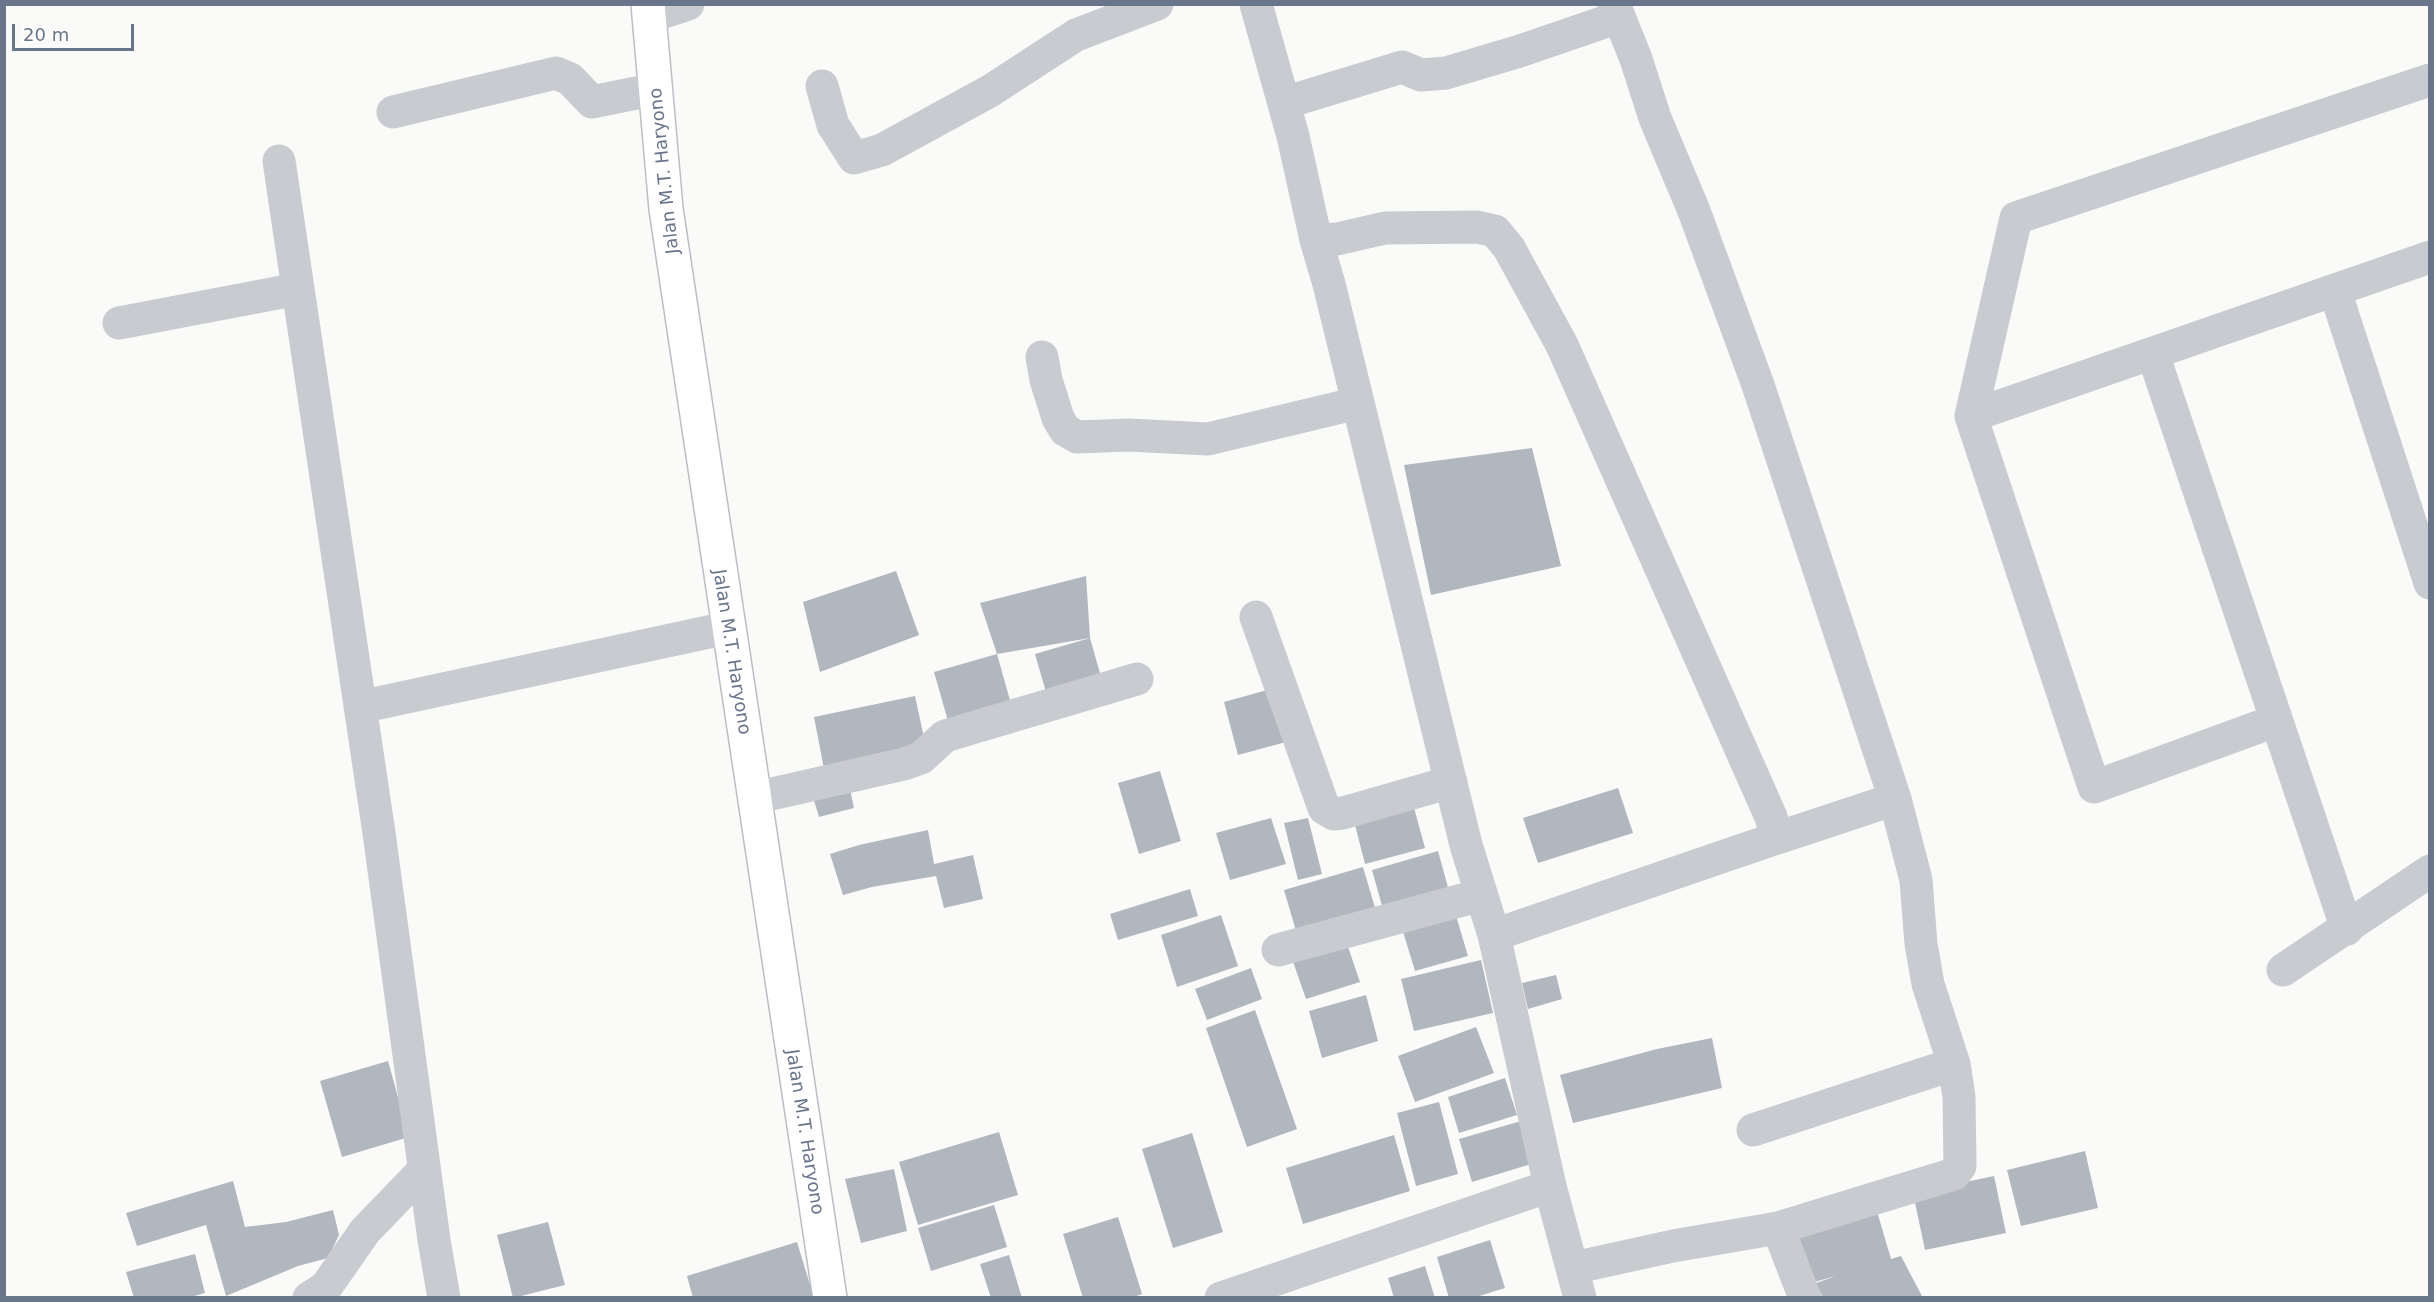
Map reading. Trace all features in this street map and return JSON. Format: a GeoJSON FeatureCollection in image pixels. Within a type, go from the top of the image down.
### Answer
{"type":"FeatureCollection","features":[{"type":"Feature","properties":{"kind":"main road","name":"Jalan M.T. Haryono"},"geometry":{"type":"LineString","coordinates":[[648,11],[666,208],[727,628],[830,1298]]}},
{"type":"Feature","properties":{"kind":"street"},"geometry":{"type":"LineString","coordinates":[[648,11],[688,4]]}},
{"type":"Feature","properties":{"kind":"street"},"geometry":{"type":"LineString","coordinates":[[822,86],[833,125],[854,158],[882,150],[990,91],[1076,35],[1157,4]]}},
{"type":"Feature","properties":{"kind":"street"},"geometry":{"type":"LineString","coordinates":[[1256,4],[1284,103],[1451,782],[1494,935],[1550,1186],[1576,1283],[1630,1254],[1778,1228],[1954,1174],[1960,1166],[1959,1097],[1954,1064],[1929,984],[1921,944],[1916,880],[1895,799],[1758,385],[1694,211],[1655,118],[1636,59],[1617,11],[1472,67],[1446,73],[1421,75],[1402,67],[1284,103]]}},
{"type":"Feature","properties":{"kind":"street"},"geometry":{"type":"LineString","coordinates":[[393,112],[556,73],[570,80],[592,102],[656,89]]}},
{"type":"Feature","properties":{"kind":"street"},"geometry":{"type":"LineString","coordinates":[[2276,721],[2094,787],[1971,416],[2016,218],[2430,80]]}},
{"type":"Feature","properties":{"kind":"street"},"geometry":{"type":"LineString","coordinates":[[279,161],[444,1298]]}},
{"type":"Feature","properties":{"kind":"street"},"geometry":{"type":"LineString","coordinates":[[1316,240],[1337,239],[1385,228],[1477,227],[1495,231],[1509,248],[1545,311],[1566,355],[1766,806],[1778,838]]}},
{"type":"Feature","properties":{"kind":"street"},"geometry":{"type":"LineString","coordinates":[[1971,416],[2430,257]]}},
{"type":"Feature","properties":{"kind":"street"},"geometry":{"type":"LineString","coordinates":[[119,323],[298,289]]}},
{"type":"Feature","properties":{"kind":"street"},"geometry":{"type":"LineString","coordinates":[[2335,291],[2430,583]]}},
{"type":"Feature","properties":{"kind":"street"},"geometry":{"type":"LineString","coordinates":[[2153,354],[2347,929]]}},
{"type":"Feature","properties":{"kind":"street"},"geometry":{"type":"LineString","coordinates":[[1042,357],[1046,380],[1058,418],[1065,430],[1077,437],[1128,435],[1208,439],[1358,404]]}},
{"type":"Feature","properties":{"kind":"street"},"geometry":{"type":"LineString","coordinates":[[1256,617],[1324,808],[1334,814],[1342,813],[1451,782]]}},
{"type":"Feature","properties":{"kind":"street"},"geometry":{"type":"LineString","coordinates":[[360,707],[727,628]]}},
{"type":"Feature","properties":{"kind":"street"},"geometry":{"type":"LineString","coordinates":[[754,798],[904,764],[921,758],[945,736],[1137,679]]}},
{"type":"Feature","properties":{"kind":"street"},"geometry":{"type":"LineString","coordinates":[[1494,935],[1895,799]]}},
{"type":"Feature","properties":{"kind":"street"},"geometry":{"type":"LineString","coordinates":[[2283,970],[2430,871]]}},
{"type":"Feature","properties":{"kind":"street"},"geometry":{"type":"LineString","coordinates":[[1278,950],[1481,895]]}},
{"type":"Feature","properties":{"kind":"street"},"geometry":{"type":"LineString","coordinates":[[1753,1130],[1954,1064]]}},
{"type":"Feature","properties":{"kind":"street"},"geometry":{"type":"LineString","coordinates":[[309,1298],[326,1287],[365,1232],[424,1170]]}},
{"type":"Feature","properties":{"kind":"street"},"geometry":{"type":"LineString","coordinates":[[1221,1298],[1550,1186]]}},
{"type":"Feature","properties":{"kind":"street"},"geometry":{"type":"LineString","coordinates":[[1778,1228],[1805,1298]]}},
{"type":"Feature","properties":{"kind":"building"},"geometry":{"type":"Polygon","coordinates":[[[1532,448],[1561,566],[1431,595],[1404,465],[1532,448]]]}},
{"type":"Feature","properties":{"kind":"building"},"geometry":{"type":"Polygon","coordinates":[[[896,571],[919,635],[820,672],[803,602],[896,571]]]}},
{"type":"Feature","properties":{"kind":"building"},"geometry":{"type":"Polygon","coordinates":[[[1086,576],[1090,638],[997,654],[980,603],[1086,576]]]}},
{"type":"Feature","properties":{"kind":"building"},"geometry":{"type":"Polygon","coordinates":[[[1090,638],[1103,684],[1048,699],[1035,654],[1090,638]]]}},
{"type":"Feature","properties":{"kind":"building"},"geometry":{"type":"Polygon","coordinates":[[[997,654],[1011,704],[948,721],[934,672],[997,654]]]}},
{"type":"Feature","properties":{"kind":"building"},"geometry":{"type":"Polygon","coordinates":[[[1271,689],[1286,742],[1238,755],[1224,702],[1271,689]]]}},
{"type":"Feature","properties":{"kind":"building"},"geometry":{"type":"Polygon","coordinates":[[[915,696],[926,747],[824,769],[814,717],[915,696]]]}},
{"type":"Feature","properties":{"kind":"building"},"geometry":{"type":"Polygon","coordinates":[[[1160,771],[1181,841],[1139,854],[1118,783],[1160,771]]]}},
{"type":"Feature","properties":{"kind":"building"},"geometry":{"type":"Polygon","coordinates":[[[849,785],[854,808],[819,817],[812,794],[849,785]]]}},
{"type":"Feature","properties":{"kind":"building"},"geometry":{"type":"Polygon","coordinates":[[[1618,788],[1633,833],[1538,863],[1523,818],[1618,788]]]}},
{"type":"Feature","properties":{"kind":"building"},"geometry":{"type":"Polygon","coordinates":[[[1413,804],[1425,848],[1365,864],[1354,821],[1413,804]]]}},
{"type":"Feature","properties":{"kind":"building"},"geometry":{"type":"Polygon","coordinates":[[[1271,818],[1286,864],[1230,880],[1216,833],[1271,818]]]}},
{"type":"Feature","properties":{"kind":"building"},"geometry":{"type":"Polygon","coordinates":[[[1308,818],[1322,874],[1298,880],[1284,823],[1308,818]]]}},
{"type":"Feature","properties":{"kind":"building"},"geometry":{"type":"Polygon","coordinates":[[[928,830],[934,864],[973,855],[983,899],[944,908],[936,876],[872,887],[843,895],[830,854],[859,845],[928,830]]]}},
{"type":"Feature","properties":{"kind":"building"},"geometry":{"type":"Polygon","coordinates":[[[1438,851],[1452,902],[1386,920],[1372,870],[1438,851]]]}},
{"type":"Feature","properties":{"kind":"building"},"geometry":{"type":"Polygon","coordinates":[[[1363,867],[1378,918],[1299,941],[1284,890],[1363,867]]]}},
{"type":"Feature","properties":{"kind":"building"},"geometry":{"type":"Polygon","coordinates":[[[1190,889],[1198,916],[1118,940],[1110,914],[1190,889]]]}},
{"type":"Feature","properties":{"kind":"building"},"geometry":{"type":"Polygon","coordinates":[[[1454,909],[1468,956],[1415,971],[1401,925],[1454,909]]]}},
{"type":"Feature","properties":{"kind":"building"},"geometry":{"type":"Polygon","coordinates":[[[1221,915],[1238,966],[1177,987],[1161,935],[1221,915]]]}},
{"type":"Feature","properties":{"kind":"building"},"geometry":{"type":"Polygon","coordinates":[[[1345,938],[1360,982],[1306,999],[1291,956],[1345,938]]]}},
{"type":"Feature","properties":{"kind":"building"},"geometry":{"type":"Polygon","coordinates":[[[1481,960],[1493,1013],[1414,1031],[1401,979],[1481,960]]]}},
{"type":"Feature","properties":{"kind":"building"},"geometry":{"type":"Polygon","coordinates":[[[1251,968],[1262,999],[1207,1020],[1195,989],[1251,968]]]}},
{"type":"Feature","properties":{"kind":"building"},"geometry":{"type":"Polygon","coordinates":[[[1556,975],[1562,999],[1528,1009],[1522,983],[1556,975]]]}},
{"type":"Feature","properties":{"kind":"building"},"geometry":{"type":"Polygon","coordinates":[[[1366,995],[1378,1041],[1322,1058],[1309,1011],[1366,995]]]}},
{"type":"Feature","properties":{"kind":"building"},"geometry":{"type":"Polygon","coordinates":[[[1255,1010],[1297,1129],[1247,1147],[1206,1028],[1255,1010]]]}},
{"type":"Feature","properties":{"kind":"building"},"geometry":{"type":"Polygon","coordinates":[[[1476,1027],[1494,1073],[1415,1102],[1398,1056],[1476,1027]]]}},
{"type":"Feature","properties":{"kind":"building"},"geometry":{"type":"Polygon","coordinates":[[[1712,1038],[1722,1088],[1573,1123],[1560,1075],[1657,1049],[1712,1038]]]}},
{"type":"Feature","properties":{"kind":"building"},"geometry":{"type":"Polygon","coordinates":[[[388,1061],[409,1137],[342,1157],[320,1081],[388,1061]]]}},
{"type":"Feature","properties":{"kind":"building"},"geometry":{"type":"Polygon","coordinates":[[[1505,1078],[1517,1115],[1459,1133],[1448,1097],[1505,1078]]]}},
{"type":"Feature","properties":{"kind":"building"},"geometry":{"type":"Polygon","coordinates":[[[1439,1102],[1458,1174],[1416,1186],[1397,1113],[1439,1102]]]}},
{"type":"Feature","properties":{"kind":"building"},"geometry":{"type":"Polygon","coordinates":[[[1528,1119],[1541,1161],[1472,1182],[1459,1139],[1528,1119]]]}},
{"type":"Feature","properties":{"kind":"building"},"geometry":{"type":"Polygon","coordinates":[[[999,1132],[1018,1195],[918,1225],[899,1162],[999,1132]]]}},
{"type":"Feature","properties":{"kind":"building"},"geometry":{"type":"Polygon","coordinates":[[[1192,1133],[1223,1232],[1173,1248],[1142,1149],[1192,1133]]]}},
{"type":"Feature","properties":{"kind":"building"},"geometry":{"type":"Polygon","coordinates":[[[1394,1135],[1410,1191],[1303,1224],[1286,1168],[1394,1135]]]}},
{"type":"Feature","properties":{"kind":"building"},"geometry":{"type":"Polygon","coordinates":[[[2085,1151],[2098,1208],[2021,1226],[2007,1170],[2085,1151]]]}},
{"type":"Feature","properties":{"kind":"building"},"geometry":{"type":"Polygon","coordinates":[[[894,1169],[907,1231],[861,1243],[845,1179],[894,1169]]]}},
{"type":"Feature","properties":{"kind":"building"},"geometry":{"type":"Polygon","coordinates":[[[1994,1176],[2006,1233],[1925,1250],[1913,1193],[1994,1176]]]}},
{"type":"Feature","properties":{"kind":"building"},"geometry":{"type":"Polygon","coordinates":[[[233,1181],[245,1227],[286,1222],[333,1210],[339,1235],[328,1258],[298,1266],[226,1296],[206,1225],[137,1246],[126,1213],[233,1181]]]}},
{"type":"Feature","properties":{"kind":"building"},"geometry":{"type":"Polygon","coordinates":[[[994,1205],[1007,1247],[931,1271],[918,1228],[994,1205]]]}},
{"type":"Feature","properties":{"kind":"building"},"geometry":{"type":"Polygon","coordinates":[[[1876,1208],[1891,1259],[1901,1256],[1923,1298],[1823,1298],[1816,1283],[1836,1276],[1803,1285],[1788,1233],[1876,1208]]]}},
{"type":"Feature","properties":{"kind":"building"},"geometry":{"type":"Polygon","coordinates":[[[1118,1217],[1142,1294],[1131,1298],[1083,1298],[1063,1234],[1118,1217]]]}},
{"type":"Feature","properties":{"kind":"building"},"geometry":{"type":"Polygon","coordinates":[[[548,1222],[565,1285],[513,1298],[497,1235],[548,1222]]]}},
{"type":"Feature","properties":{"kind":"building"},"geometry":{"type":"Polygon","coordinates":[[[1490,1240],[1505,1288],[1473,1298],[1449,1298],[1437,1257],[1490,1240]]]}},
{"type":"Feature","properties":{"kind":"building"},"geometry":{"type":"Polygon","coordinates":[[[797,1242],[814,1298],[693,1298],[687,1276],[797,1242]]]}},
{"type":"Feature","properties":{"kind":"building"},"geometry":{"type":"Polygon","coordinates":[[[195,1254],[205,1293],[187,1298],[134,1298],[126,1272],[195,1254]]]}},
{"type":"Feature","properties":{"kind":"building"},"geometry":{"type":"Polygon","coordinates":[[[1009,1255],[1022,1298],[991,1298],[980,1264],[1009,1255]]]}},
{"type":"Feature","properties":{"kind":"building"},"geometry":{"type":"Polygon","coordinates":[[[1425,1266],[1435,1298],[1394,1298],[1388,1278],[1425,1266]]]}}]}
